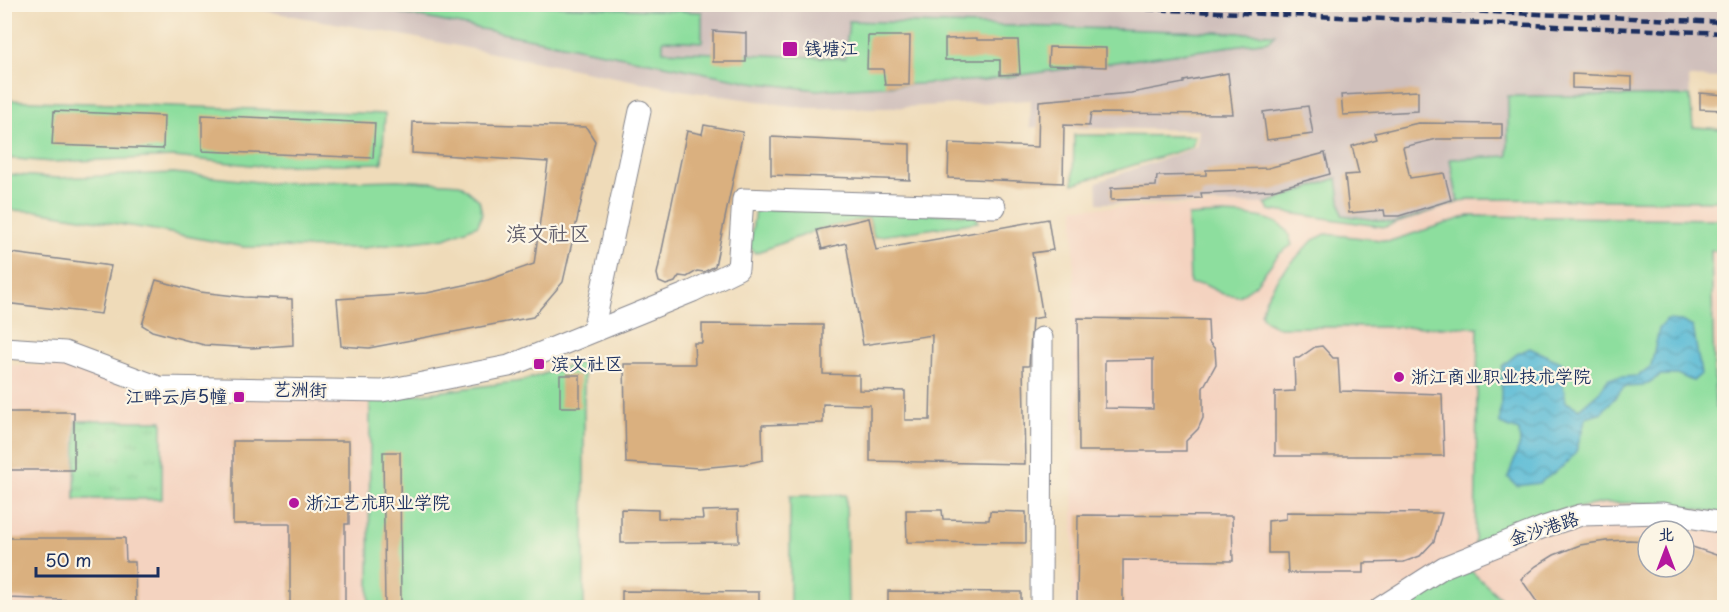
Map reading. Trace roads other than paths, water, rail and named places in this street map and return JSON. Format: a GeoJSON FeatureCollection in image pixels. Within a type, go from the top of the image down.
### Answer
{"type":"FeatureCollection","features":[{"type":"Feature","properties":{"kind":"street"},"geometry":{"type":"LineString","coordinates":[[593,331],[640,111]]}},
{"type":"Feature","properties":{"kind":"street","name":"艺洲街"},"geometry":{"type":"LineString","coordinates":[[4,348],[65,352],[159,387],[382,391],[508,366],[693,291],[738,269],[743,199],[995,207]]}},
{"type":"Feature","properties":{"kind":"street"},"geometry":{"type":"LineString","coordinates":[[1041,608],[1042,338]]}},
{"type":"Feature","properties":{"kind":"street","name":"金沙港路"},"geometry":{"type":"LineString","coordinates":[[1380,608],[1444,567],[1544,527],[1581,515],[1664,513],[1725,523]]}},
{"type":"Feature","properties":{"kind":"water"},"geometry":{"type":"Polygon","coordinates":[[[1667,320],[1681,321],[1693,327],[1701,374],[1693,381],[1679,375],[1661,375],[1643,386],[1624,387],[1602,412],[1586,417],[1576,452],[1566,464],[1539,483],[1517,486],[1508,477],[1520,444],[1519,431],[1500,424],[1502,366],[1517,354],[1530,348],[1562,363],[1567,375],[1563,384],[1566,402],[1579,409],[1600,391],[1609,378],[1638,376],[1651,366],[1659,329],[1667,320]]]}},
{"type":"Feature","properties":{"kind":"railway"},"geometry":{"type":"LineString","coordinates":[[1025,4],[1724,33]]}},
{"type":"Feature","properties":{"kind":"railway"},"geometry":{"type":"LineString","coordinates":[[1304,4],[1724,22]]}},
{"type":"Feature","properties":{"kind":"place","name":"钱塘江"},"geometry":{"type":"Point","coordinates":[790,49]}},
{"type":"Feature","properties":{"kind":"place","name":"滨文社区"},"geometry":{"type":"Point","coordinates":[539,364]}},
{"type":"Feature","properties":{"kind":"place","name":"浙江商业职业技术学院"},"geometry":{"type":"Point","coordinates":[1399,377]}},
{"type":"Feature","properties":{"kind":"place","name":"江畔云庐5幢"},"geometry":{"type":"Point","coordinates":[239,397]}},
{"type":"Feature","properties":{"kind":"place","name":"浙江艺术职业学院"},"geometry":{"type":"Point","coordinates":[294,503]}},
{"type":"Feature","properties":{"kind":"district","name":"滨文社区"},"geometry":{"type":"Point","coordinates":[548,234]}}]}
